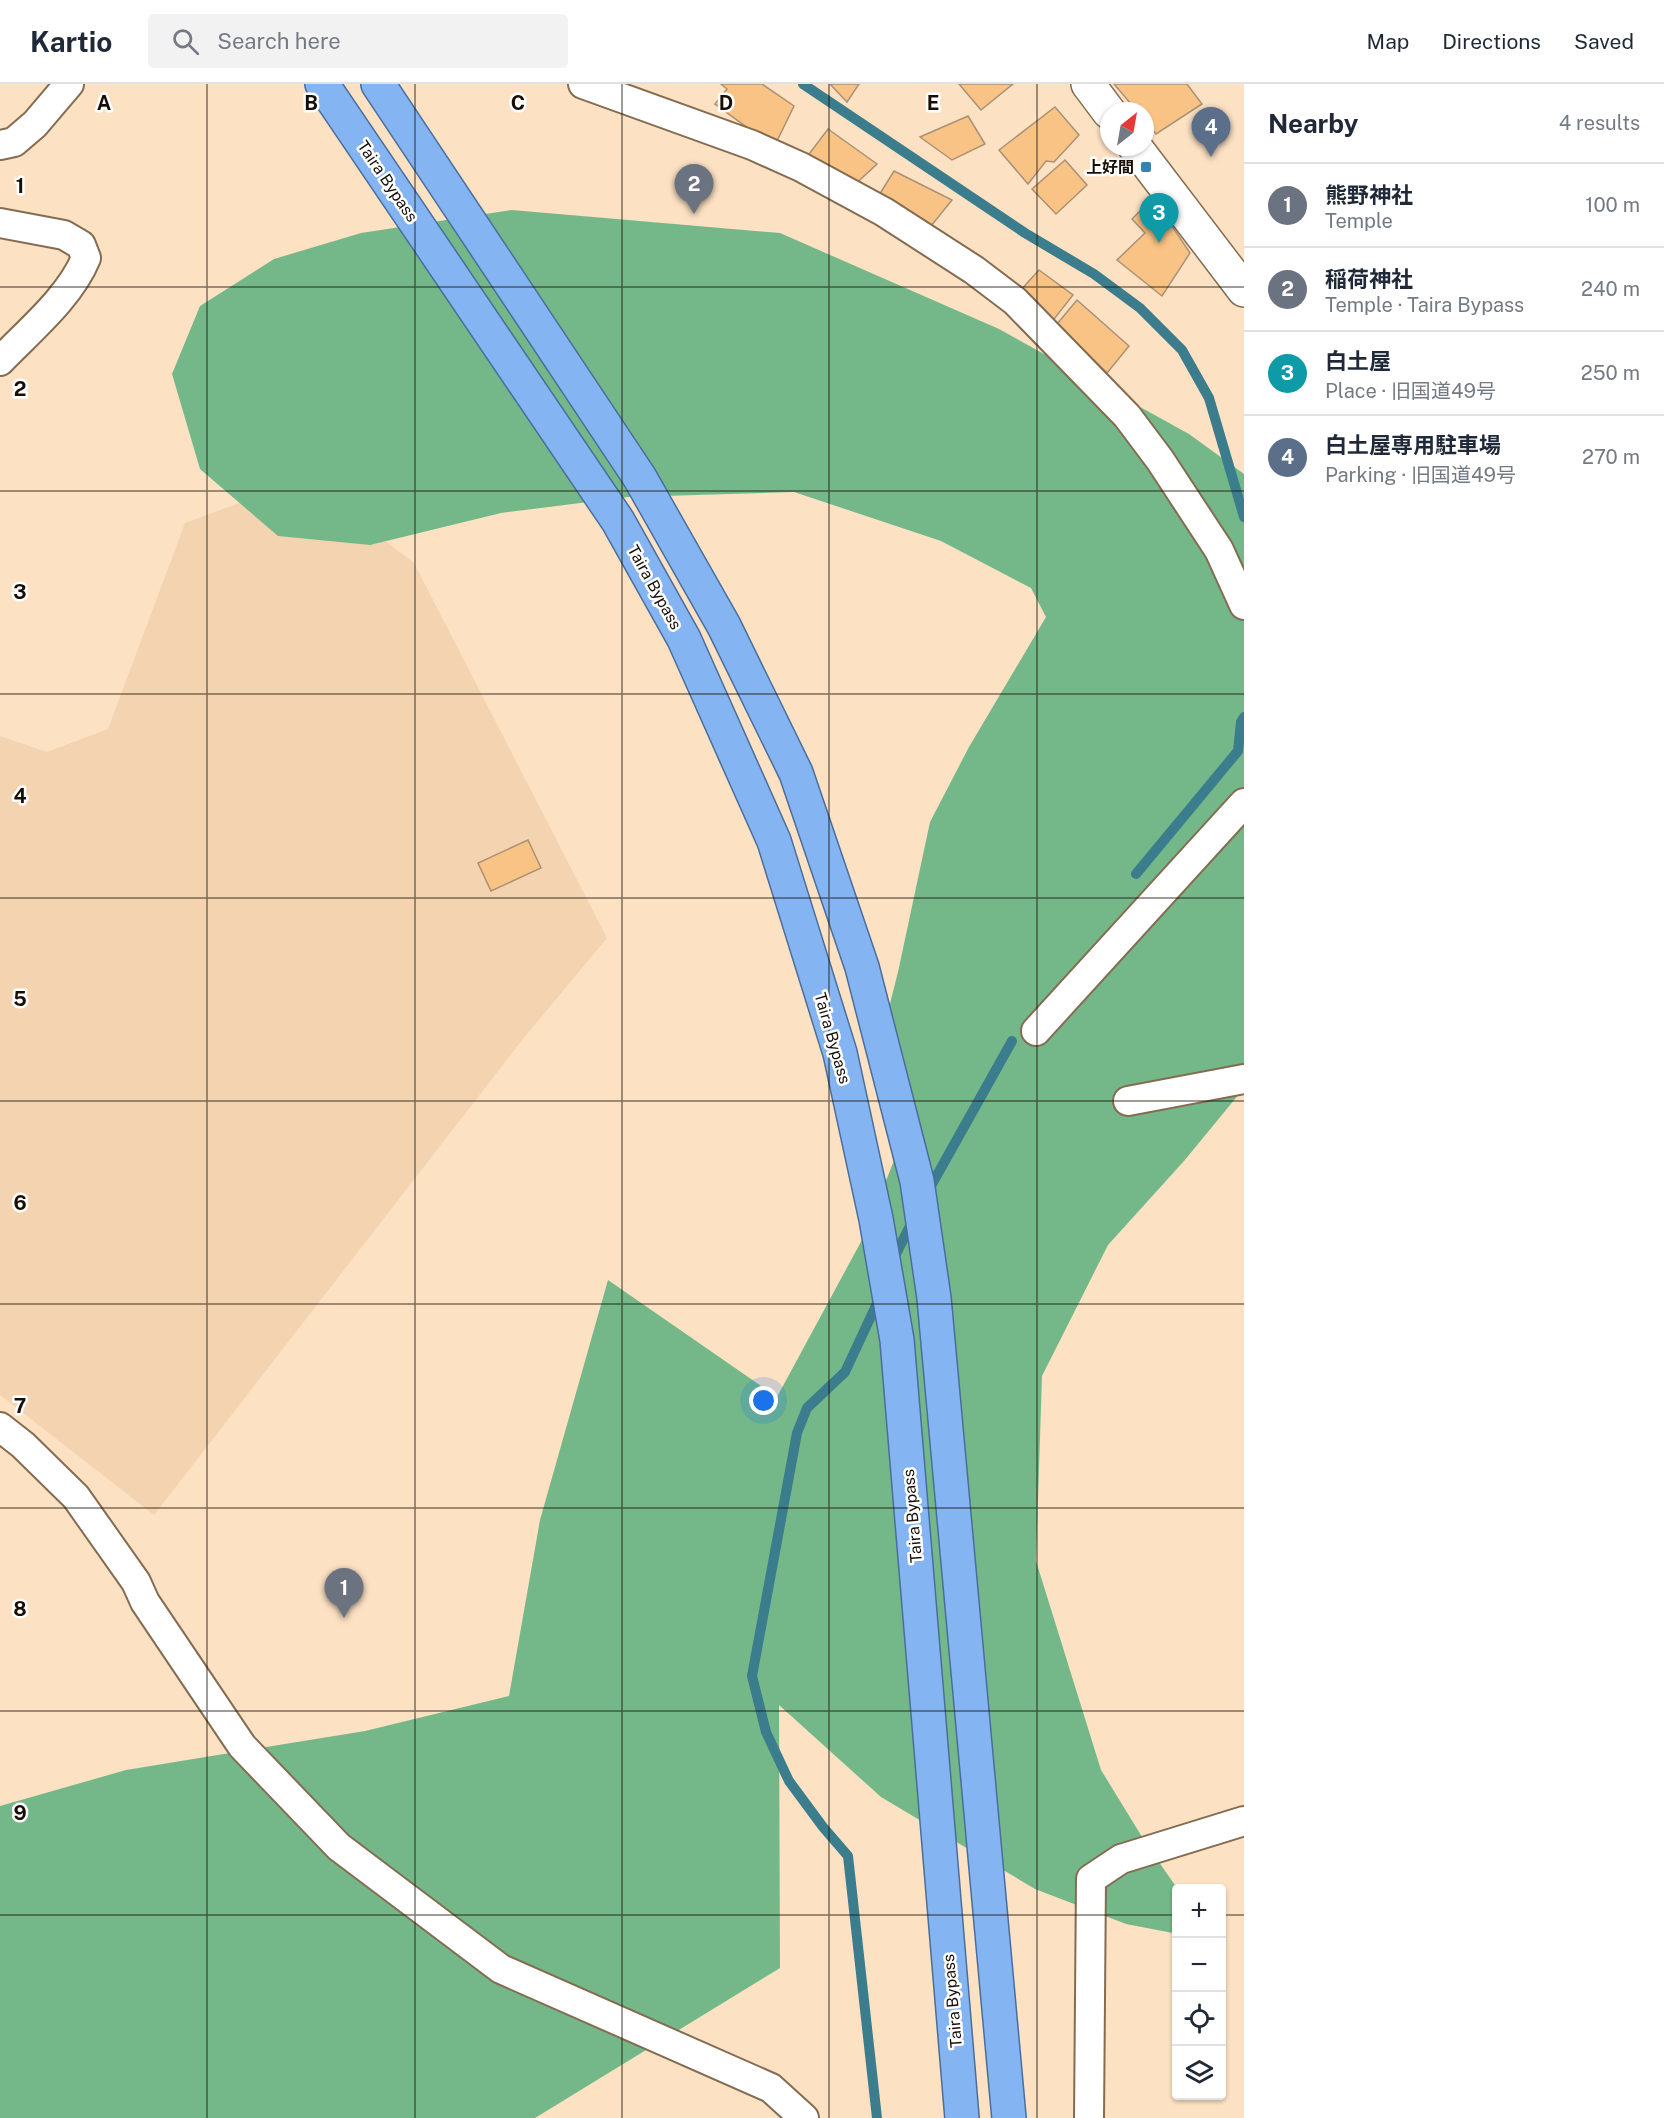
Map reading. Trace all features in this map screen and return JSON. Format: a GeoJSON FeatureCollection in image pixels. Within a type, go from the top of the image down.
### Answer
{"type":"FeatureCollection","features":[{"type":"Feature","properties":{"kind":"highway","name":"Taira Bypass"},"geometry":{"type":"LineString","coordinates":[[322,84],[618,521],[684,639],[774,841],[840,1053],[893,1318],[898,1352],[962,2118]]}},
{"type":"Feature","properties":{"kind":"highway"},"geometry":{"type":"LineString","coordinates":[[378,84],[640,478],[724,626],[796,773],[862,967],[917,1181],[935,1310],[1009,2118]]}},
{"type":"Feature","properties":{"kind":"street"},"geometry":{"type":"LineString","coordinates":[[0,145],[14,142],[35,124],[69,84]]}},
{"type":"Feature","properties":{"kind":"street"},"geometry":{"type":"LineString","coordinates":[[583,84],[752,145],[801,167],[884,212],[975,270],[1015,301],[1127,416],[1160,460],[1219,550],[1244,605]]}},
{"type":"Feature","properties":{"kind":"street"},"geometry":{"type":"LineString","coordinates":[[1088,84],[1102,102]]}},
{"type":"Feature","properties":{"kind":"street"},"geometry":{"type":"LineString","coordinates":[[1143,156],[1244,290]]}},
{"type":"Feature","properties":{"kind":"street"},"geometry":{"type":"LineString","coordinates":[[0,223],[64,235],[81,245],[86,258],[80,273],[69,288],[0,361]]}},
{"type":"Feature","properties":{"kind":"street"},"geometry":{"type":"LineString","coordinates":[[1036,1031],[1244,803]]}},
{"type":"Feature","properties":{"kind":"street"},"geometry":{"type":"LineString","coordinates":[[1128,1101],[1244,1079]]}},
{"type":"Feature","properties":{"kind":"street"},"geometry":{"type":"LineString","coordinates":[[0,1427],[23,1445],[76,1497],[136,1582],[145,1602],[242,1746],[339,1847],[501,1969],[771,2088],[804,2118]]}},
{"type":"Feature","properties":{"kind":"street"},"geometry":{"type":"LineString","coordinates":[[1089,2118],[1091,1878],[1121,1858],[1244,1821]]}},
{"type":"Feature","properties":{"kind":"shaded area"},"geometry":{"type":"Polygon","coordinates":[[[305,479],[414,563],[607,938],[523,1039],[154,1515],[0,1395],[0,736],[47,752],[108,729],[185,523],[305,479]]]}},
{"type":"Feature","properties":{"kind":"green space"},"geometry":{"type":"Polygon","coordinates":[[[512,210],[780,233],[999,329],[1189,434],[1244,474],[1244,1088],[1184,1161],[1108,1245],[1042,1376],[1036,1561],[1101,1770],[1147,1845],[1174,1884],[1172,1884],[1172,1933],[1126,1924],[1035,1889],[881,1797],[779,1705],[780,1968],[535,2118],[0,2118],[0,1806],[126,1770],[365,1731],[509,1696],[540,1520],[608,1280],[777,1397],[863,1238],[901,1143],[878,1051],[898,972],[930,822],[969,747],[1046,617],[1031,588],[941,541],[794,492],[628,497],[501,513],[370,545],[278,536],[200,469],[172,374],[200,306],[274,259],[361,233],[512,210]]]}},
{"type":"Feature","properties":{"kind":"building"},"geometry":{"type":"Polygon","coordinates":[[[721,84],[762,84],[794,106],[774,147],[715,104],[727,89],[721,84]]]}},
{"type":"Feature","properties":{"kind":"building"},"geometry":{"type":"Polygon","coordinates":[[[830,84],[859,84],[847,102],[830,84]]]}},
{"type":"Feature","properties":{"kind":"building"},"geometry":{"type":"Polygon","coordinates":[[[959,84],[1013,84],[981,110],[959,84]]]}},
{"type":"Feature","properties":{"kind":"building"},"geometry":{"type":"Polygon","coordinates":[[[1114,84],[1187,84],[1202,104],[1156,134],[1154,132],[1154,102],[1129,102],[1114,84]]]}},
{"type":"Feature","properties":{"kind":"building"},"geometry":{"type":"Polygon","coordinates":[[[1055,107],[1079,135],[1054,162],[1046,161],[1028,184],[999,150],[1055,107]]]}},
{"type":"Feature","properties":{"kind":"building"},"geometry":{"type":"Polygon","coordinates":[[[968,116],[985,144],[952,160],[920,137],[968,116]]]}},
{"type":"Feature","properties":{"kind":"building"},"geometry":{"type":"Polygon","coordinates":[[[828,129],[877,164],[849,190],[806,158],[828,129]]]}},
{"type":"Feature","properties":{"kind":"building"},"geometry":{"type":"Polygon","coordinates":[[[1065,160],[1087,185],[1056,214],[1032,189],[1065,160]]]}},
{"type":"Feature","properties":{"kind":"building"},"geometry":{"type":"Polygon","coordinates":[[[894,171],[952,200],[927,231],[876,200],[894,171]]]}},
{"type":"Feature","properties":{"kind":"building"},"geometry":{"type":"Polygon","coordinates":[[[1150,201],[1172,226],[1190,253],[1162,296],[1117,260],[1145,233],[1132,219],[1150,201]]]}},
{"type":"Feature","properties":{"kind":"building"},"geometry":{"type":"Polygon","coordinates":[[[1039,270],[1073,295],[1051,323],[1018,293],[1039,270]]]}},
{"type":"Feature","properties":{"kind":"building"},"geometry":{"type":"Polygon","coordinates":[[[1077,300],[1129,346],[1107,373],[1057,324],[1077,300]]]}},
{"type":"Feature","properties":{"kind":"building"},"geometry":{"type":"Polygon","coordinates":[[[528,840],[541,868],[491,891],[478,863],[528,840]]]}},
{"type":"Feature","properties":{"kind":"waterway"},"geometry":{"type":"LineString","coordinates":[[803,84],[1025,233],[1094,274],[1140,308],[1182,350],[1209,398],[1244,517]]}},
{"type":"Feature","properties":{"kind":"waterway"},"geometry":{"type":"LineString","coordinates":[[1136,874],[1238,751],[1241,722],[1244,717]]}},
{"type":"Feature","properties":{"kind":"waterway"},"geometry":{"type":"LineString","coordinates":[[927,1193],[1012,1041]]}},
{"type":"Feature","properties":{"kind":"waterway"},"geometry":{"type":"LineString","coordinates":[[893,1260],[914,1218]]}},
{"type":"Feature","properties":{"kind":"waterway"},"geometry":{"type":"LineString","coordinates":[[877,2118],[848,1856],[789,1781],[766,1732],[752,1676],[797,1433],[807,1408],[845,1372],[880,1297]]}},
{"type":"Feature","properties":{"kind":"place","name":"白土屋専用駐車場"},"geometry":{"type":"Point","coordinates":[1211,157]}},
{"type":"Feature","properties":{"kind":"place","name":"上好間"},"geometry":{"type":"Point","coordinates":[1146,167]}},
{"type":"Feature","properties":{"kind":"place","name":"稲荷神社"},"geometry":{"type":"Point","coordinates":[694,214]}},
{"type":"Feature","properties":{"kind":"place","name":"白土屋"},"geometry":{"type":"Point","coordinates":[1159,243]}},
{"type":"Feature","properties":{"kind":"place","name":"熊野神社"},"geometry":{"type":"Point","coordinates":[344,1618]}}]}
